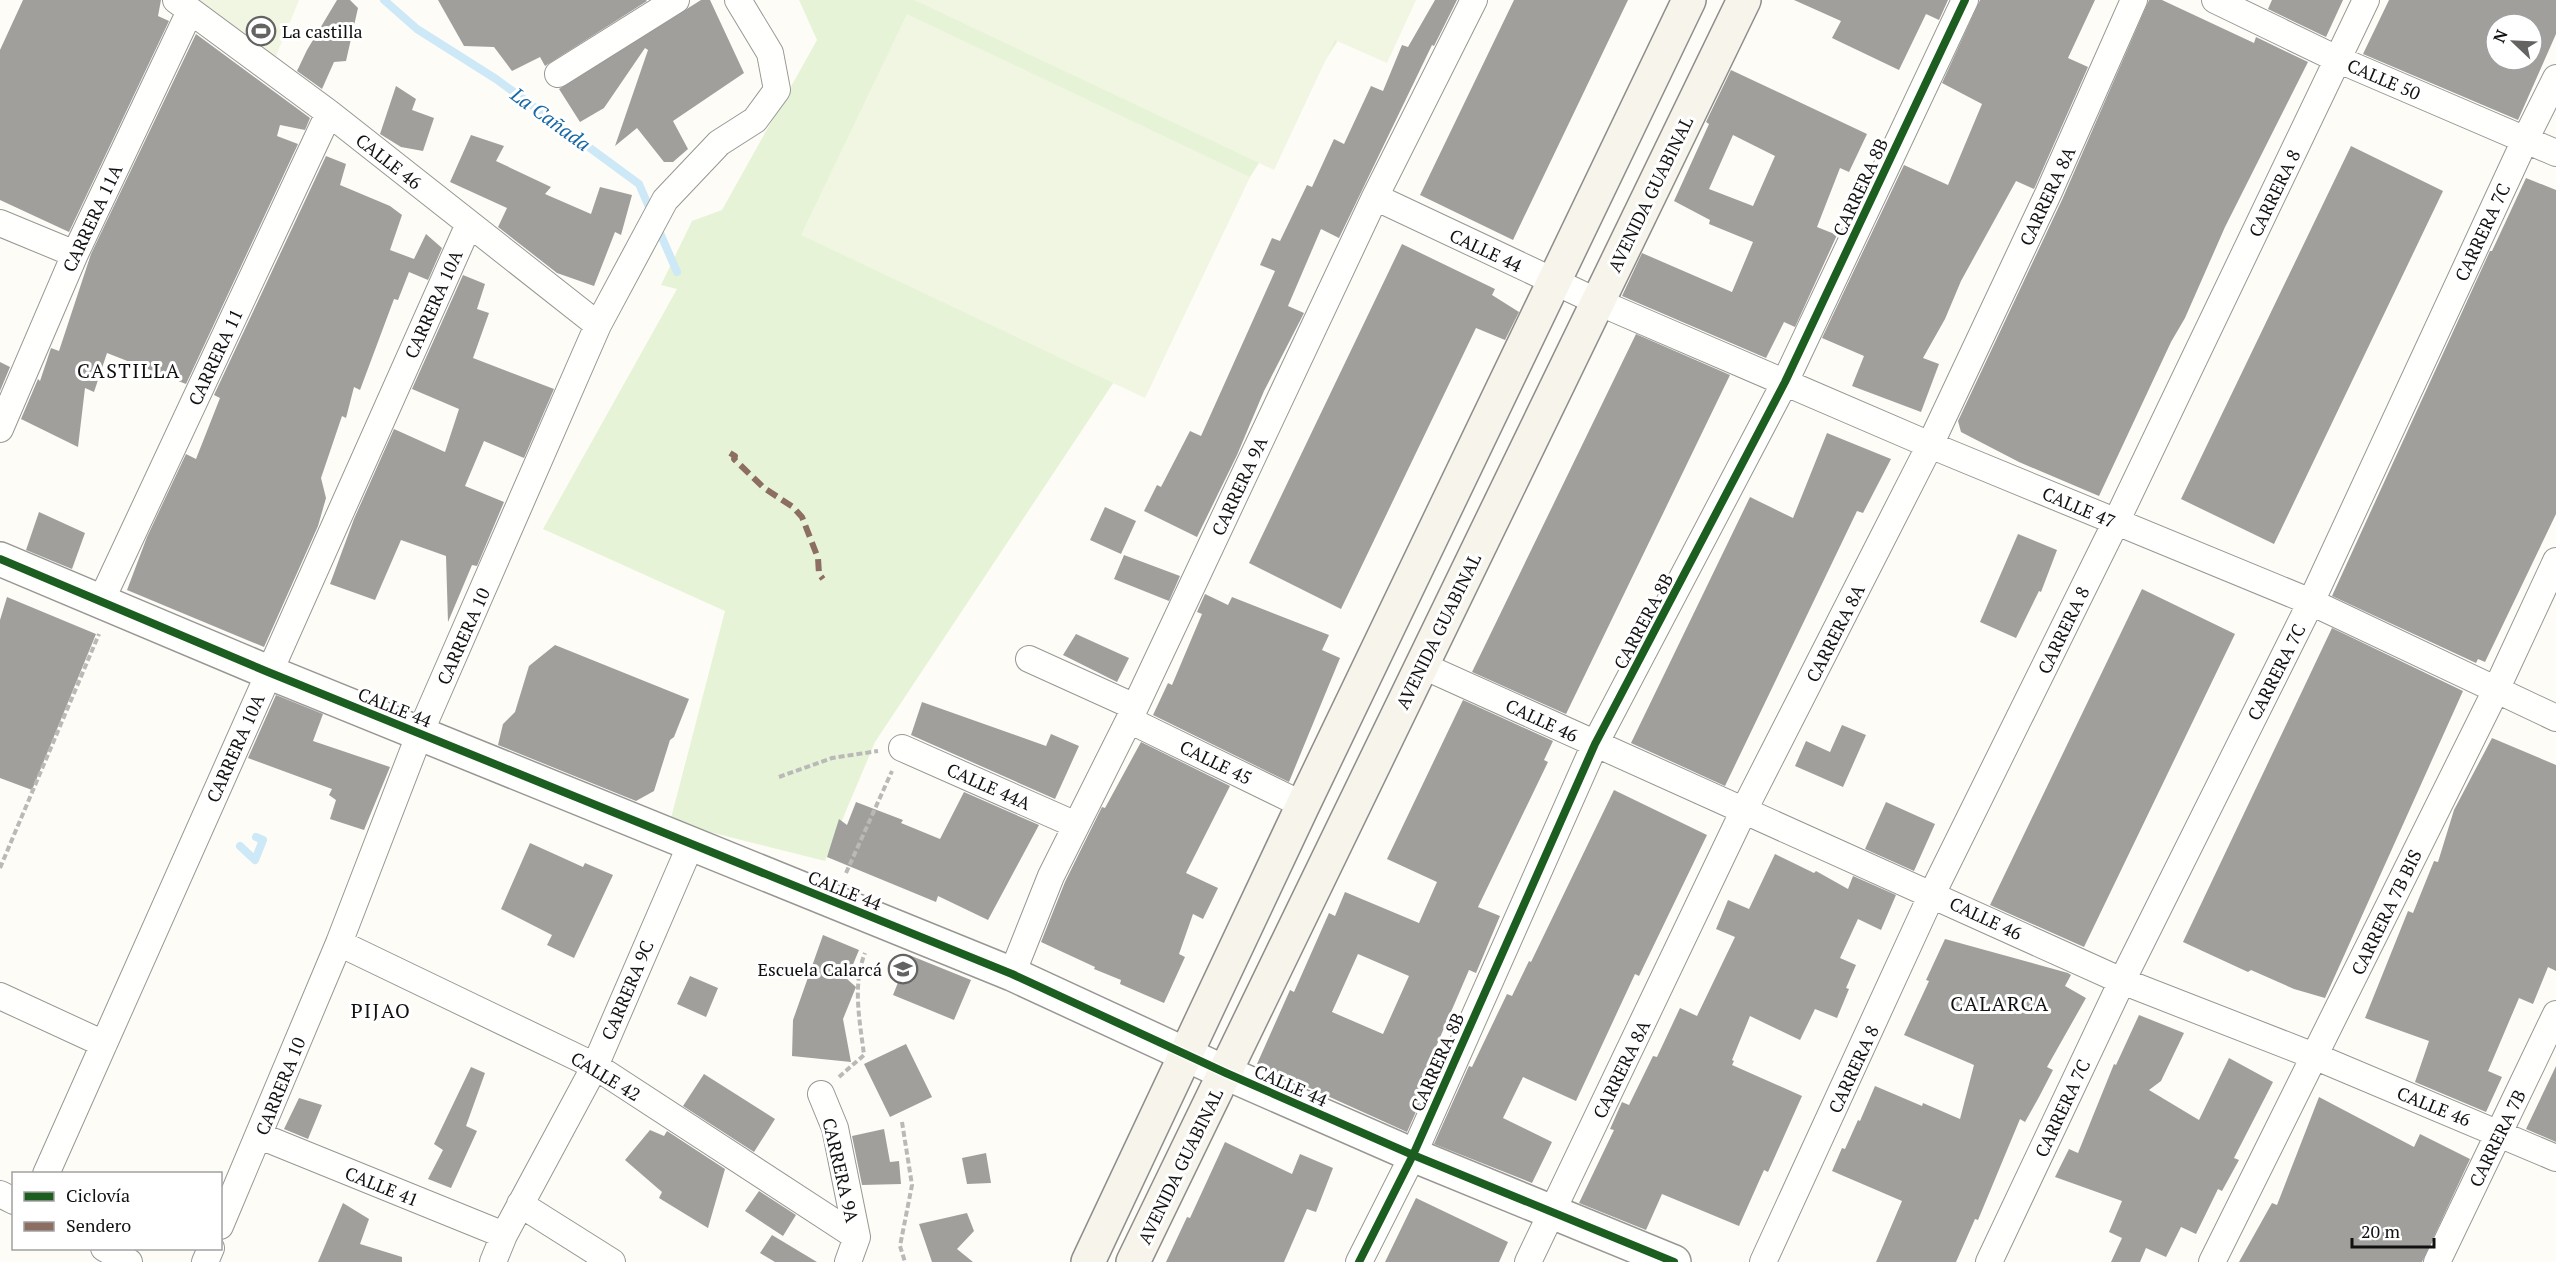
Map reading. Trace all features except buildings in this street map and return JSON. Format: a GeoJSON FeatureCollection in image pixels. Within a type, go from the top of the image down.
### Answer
{"type":"FeatureCollection","features":[{"type":"Feature","properties":{"kind":"main road"},"geometry":{"type":"LineString","coordinates":[[1088,1262],[1303,805],[1689,0]]}},
{"type":"Feature","properties":{"kind":"main road","name":"AVENIDA GUABINAL"},"geometry":{"type":"LineString","coordinates":[[1133,1262],[1744,0]]}},
{"type":"Feature","properties":{"kind":"street"},"geometry":{"type":"LineString","coordinates":[[558,74],[676,0]]}},
{"type":"Feature","properties":{"kind":"street","name":"CARRERA 10"},"geometry":{"type":"LineString","coordinates":[[222,1222],[260,1136],[339,943],[420,733],[598,326],[665,200],[719,143],[755,120],[777,90],[770,53],[738,0]]}},
{"type":"Feature","properties":{"kind":"street","name":"CARRERA 9A"},"geometry":{"type":"LineString","coordinates":[[1012,974],[1051,876],[1132,713],[1375,197],[1474,0]]}},
{"type":"Feature","properties":{"kind":"street","name":"CARRERA 8B"},"geometry":{"type":"LineString","coordinates":[[1359,1262],[1413,1155],[1595,744],[1785,382],[1965,0]]}},
{"type":"Feature","properties":{"kind":"street","name":"CARRERA 8A"},"geometry":{"type":"LineString","coordinates":[[1528,1262],[1744,810],[1930,445],[2048,194],[2134,0]]}},
{"type":"Feature","properties":{"kind":"street","name":"CALLE 50"},"geometry":{"type":"LineString","coordinates":[[2215,0],[2337,59],[2556,153]]}},
{"type":"Feature","properties":{"kind":"street","name":"CARRERA 8"},"geometry":{"type":"LineString","coordinates":[[1763,1262],[1932,894],[2116,522],[2366,0]]}},
{"type":"Feature","properties":{"kind":"street","name":"CALLE 46"},"geometry":{"type":"LineString","coordinates":[[183,5],[328,113],[598,326]]}},
{"type":"Feature","properties":{"kind":"street","name":"CARRERA 11A"},"geometry":{"type":"LineString","coordinates":[[0,429],[183,5]]}},
{"type":"Feature","properties":{"kind":"street","name":"CARRERA 7C"},"geometry":{"type":"LineString","coordinates":[[1989,1262],[2122,981],[2311,602],[2525,140],[2556,78]]}},
{"type":"Feature","properties":{"kind":"street","name":"CARRERA 11"},"geometry":{"type":"LineString","coordinates":[[106,603],[328,113]]}},
{"type":"Feature","properties":{"kind":"street","name":"CALLE 44"},"geometry":{"type":"LineString","coordinates":[[1375,197],[1598,302]]}},
{"type":"Feature","properties":{"kind":"street"},"geometry":{"type":"LineString","coordinates":[[0,223],[75,254]]}},
{"type":"Feature","properties":{"kind":"street","name":"CARRERA 10A"},"geometry":{"type":"LineString","coordinates":[[46,1172],[469,224]]}},
{"type":"Feature","properties":{"kind":"street","name":"CALLE 47"},"geometry":{"type":"LineString","coordinates":[[1598,302],[1930,445],[2311,602],[2556,718]]}},
{"type":"Feature","properties":{"kind":"street","name":"CALLE 44"},"geometry":{"type":"LineString","coordinates":[[0,559],[268,672],[1012,974],[1226,1073],[1413,1155],[1674,1262]]}},
{"type":"Feature","properties":{"kind":"street","name":"CARRERA 7B BIS"},"geometry":{"type":"LineString","coordinates":[[2212,1262],[2496,690],[2556,561]]}},
{"type":"Feature","properties":{"kind":"street","name":"CALLE 45"},"geometry":{"type":"LineString","coordinates":[[1029,659],[1303,805]]}},
{"type":"Feature","properties":{"kind":"street","name":"CALLE 46"},"geometry":{"type":"LineString","coordinates":[[1421,665],[2122,981],[2314,1056],[2499,1132],[2556,1158]]}},
{"type":"Feature","properties":{"kind":"street","name":"CALLE 44A"},"geometry":{"type":"LineString","coordinates":[[903,748],[1076,825]]}},
{"type":"Feature","properties":{"kind":"street","name":"CARRERA 9C"},"geometry":{"type":"LineString","coordinates":[[493,1262],[504,1235],[594,1066],[691,844]]}},
{"type":"Feature","properties":{"kind":"street","name":"CALLE 42"},"geometry":{"type":"LineString","coordinates":[[339,943],[594,1066],[857,1237]]}},
{"type":"Feature","properties":{"kind":"street"},"geometry":{"type":"LineString","coordinates":[[0,996],[104,1044]]}},
{"type":"Feature","properties":{"kind":"street","name":"CARRERA 7B"},"geometry":{"type":"LineString","coordinates":[[2437,1262],[2556,1014]]}},
{"type":"Feature","properties":{"kind":"street","name":"CARRERA 9A"},"geometry":{"type":"LineString","coordinates":[[821,1094],[836,1128],[857,1237],[848,1262]]}},
{"type":"Feature","properties":{"kind":"street","name":"CALLE 41"},"geometry":{"type":"LineString","coordinates":[[260,1136],[504,1235]]}},
{"type":"Feature","properties":{"kind":"street"},"geometry":{"type":"LineString","coordinates":[[520,1204],[612,1262]]}},
{"type":"Feature","properties":{"kind":"street"},"geometry":{"type":"LineString","coordinates":[[108,1250],[129,1262]]}},
{"type":"Feature","properties":{"kind":"path"},"geometry":{"type":"LineString","coordinates":[[0,868],[106,603]]}},
{"type":"Feature","properties":{"kind":"path"},"geometry":{"type":"LineString","coordinates":[[779,777],[832,758],[903,748]]}},
{"type":"Feature","properties":{"kind":"path"},"geometry":{"type":"LineString","coordinates":[[833,902],[903,748]]}},
{"type":"Feature","properties":{"kind":"path"},"geometry":{"type":"LineString","coordinates":[[902,1122],[912,1185],[900,1246],[905,1262]]}},
{"type":"Feature","properties":{"kind":"green space","name":"La castilla"},"geometry":{"type":"Polygon","coordinates":[[[198,0],[299,0],[274,61],[198,0]]]}},
{"type":"Feature","properties":{"kind":"green space"},"geometry":{"type":"Polygon","coordinates":[[[799,0],[1364,0],[1250,177],[875,742],[825,861],[670,822],[725,611],[543,529],[677,289],[661,285],[692,221],[722,210],[817,40],[799,0]]]}},
{"type":"Feature","properties":{"kind":"green space"},"geometry":{"type":"Polygon","coordinates":[[[914,0],[1416,0],[1387,63],[1335,40],[1274,170],[914,0]]]}},
{"type":"Feature","properties":{"kind":"green space"},"geometry":{"type":"Polygon","coordinates":[[[907,14],[1250,177],[1145,398],[801,235],[907,14]]]}},
{"type":"Feature","properties":{"kind":"waterway","name":"La Cañada"},"geometry":{"type":"LineString","coordinates":[[384,0],[417,29],[496,79],[639,184],[652,214]]}},
{"type":"Feature","properties":{"kind":"waterway","name":"La Cañada"},"geometry":{"type":"LineString","coordinates":[[657,226],[677,272]]}},
{"type":"Feature","properties":{"kind":"waterway"},"geometry":{"type":"LineString","coordinates":[[240,846],[255,860],[263,840],[256,837]]}},
{"type":"Feature","properties":{"kind":"marked path"},"geometry":{"type":"LineString","coordinates":[[730,453],[764,488],[793,507],[802,517],[818,558],[819,574],[823,579]]}},
{"type":"Feature","properties":{"kind":"cycle path"},"geometry":{"type":"LineString","coordinates":[[1359,1262],[1413,1155],[1595,744],[1785,382],[1965,0]]}},
{"type":"Feature","properties":{"kind":"cycle path"},"geometry":{"type":"LineString","coordinates":[[0,559],[268,672],[1012,974],[1226,1073],[1413,1155],[1674,1262]]}},
{"type":"Feature","properties":{"kind":"place","name":"La castilla"},"geometry":{"type":"Point","coordinates":[261,31]}},
{"type":"Feature","properties":{"kind":"place","name":"Escuela Calarcá"},"geometry":{"type":"Point","coordinates":[903,969]}},
{"type":"Feature","properties":{"kind":"district","name":"CASTILLA"},"geometry":{"type":"Point","coordinates":[129,370]}},
{"type":"Feature","properties":{"kind":"district","name":"CALARCA"},"geometry":{"type":"Point","coordinates":[2000,1003]}},
{"type":"Feature","properties":{"kind":"district","name":"PIJAO"},"geometry":{"type":"Point","coordinates":[381,1010]}}]}
